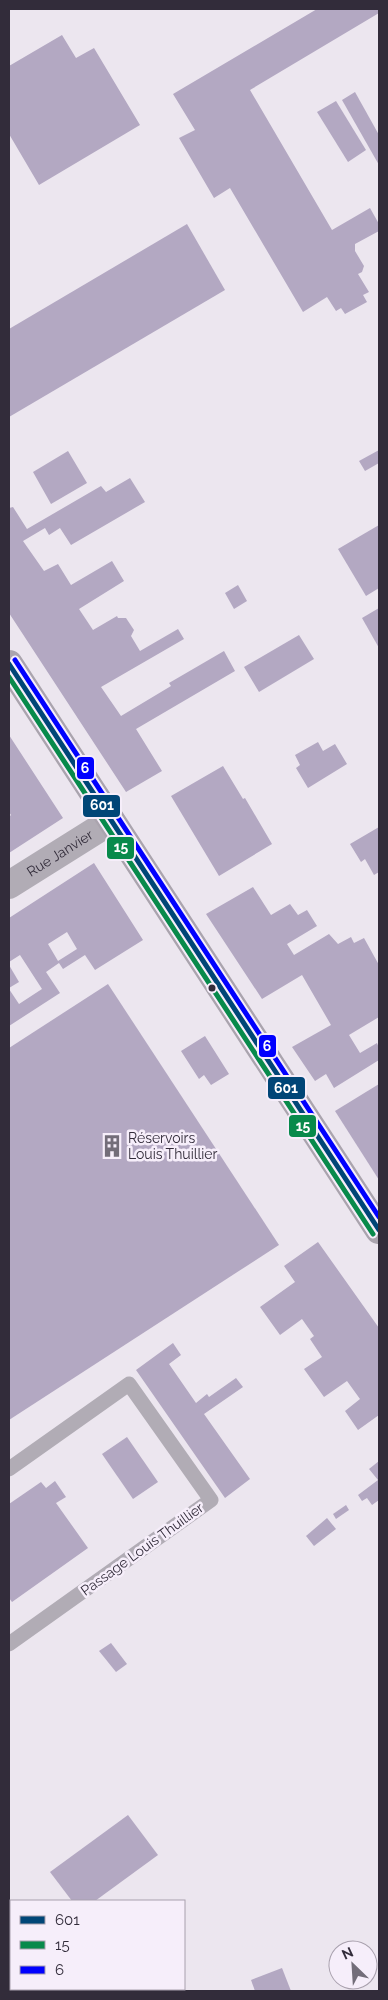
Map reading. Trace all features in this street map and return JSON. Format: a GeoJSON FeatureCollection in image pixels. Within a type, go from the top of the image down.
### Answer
{"type":"FeatureCollection","features":[{"type":"Feature","properties":{"kind":"main road"},"geometry":{"type":"LineString","coordinates":[[9,664],[379,1230]]}},
{"type":"Feature","properties":{"kind":"street","name":"Rue Janvier"},"geometry":{"type":"LineString","coordinates":[[9,885],[111,820]]}},
{"type":"Feature","properties":{"kind":"lane","name":"Passage Louis Thuillier"},"geometry":{"type":"LineString","coordinates":[[9,1470],[129,1384],[211,1500],[9,1644]]}},
{"type":"Feature","properties":{"kind":"building"},"geometry":{"type":"Polygon","coordinates":[[[317,9],[379,9],[379,13],[250,90],[332,230],[370,208],[379,224],[379,231],[355,244],[355,251],[364,266],[362,272],[358,274],[369,292],[363,295],[367,302],[345,314],[341,308],[336,311],[327,297],[303,312],[230,188],[214,198],[179,138],[195,130],[173,94],[317,9]]]}},
{"type":"Feature","properties":{"kind":"building"},"geometry":{"type":"Polygon","coordinates":[[[62,35],[76,58],[94,48],[140,125],[39,185],[9,134],[9,66],[62,35]]]}},
{"type":"Feature","properties":{"kind":"building"},"geometry":{"type":"Polygon","coordinates":[[[355,92],[379,135],[379,165],[342,100],[355,92]]]}},
{"type":"Feature","properties":{"kind":"building"},"geometry":{"type":"Polygon","coordinates":[[[336,101],[366,150],[348,162],[317,112],[336,101]]]}},
{"type":"Feature","properties":{"kind":"building"},"geometry":{"type":"Polygon","coordinates":[[[187,224],[225,290],[9,417],[9,329],[187,224]]]}},
{"type":"Feature","properties":{"kind":"building"},"geometry":{"type":"Polygon","coordinates":[[[379,450],[379,463],[365,471],[359,461],[379,450]]]}},
{"type":"Feature","properties":{"kind":"building"},"geometry":{"type":"Polygon","coordinates":[[[68,451],[87,483],[51,504],[33,472],[68,451]]]}},
{"type":"Feature","properties":{"kind":"building"},"geometry":{"type":"Polygon","coordinates":[[[130,478],[145,502],[71,545],[60,528],[49,535],[45,528],[23,541],[44,571],[58,564],[71,585],[112,561],[124,581],[79,609],[93,630],[117,616],[118,618],[126,618],[134,630],[131,636],[140,651],[178,629],[184,639],[101,687],[121,716],[171,686],[169,683],[224,651],[235,671],[136,729],[162,771],[126,792],[9,613],[9,508],[13,507],[27,529],[101,486],[106,492],[130,478]]]}},
{"type":"Feature","properties":{"kind":"building"},"geometry":{"type":"Polygon","coordinates":[[[379,525],[379,588],[366,596],[338,549],[379,525]]]}},
{"type":"Feature","properties":{"kind":"building"},"geometry":{"type":"Polygon","coordinates":[[[238,585],[247,601],[234,609],[225,593],[238,585]]]}},
{"type":"Feature","properties":{"kind":"building"},"geometry":{"type":"Polygon","coordinates":[[[379,608],[379,648],[362,618],[379,608]]]}},
{"type":"Feature","properties":{"kind":"building"},"geometry":{"type":"Polygon","coordinates":[[[299,635],[314,659],[259,692],[244,667],[299,635]]]}},
{"type":"Feature","properties":{"kind":"building"},"geometry":{"type":"Polygon","coordinates":[[[9,735],[63,818],[9,853],[9,817],[11,815],[9,812],[9,735]]]}},
{"type":"Feature","properties":{"kind":"building"},"geometry":{"type":"Polygon","coordinates":[[[318,742],[323,751],[335,744],[347,764],[308,788],[296,768],[300,765],[295,755],[318,742]]]}},
{"type":"Feature","properties":{"kind":"building"},"geometry":{"type":"Polygon","coordinates":[[[223,766],[243,799],[245,798],[272,844],[219,876],[171,796],[223,766]]]}},
{"type":"Feature","properties":{"kind":"building"},"geometry":{"type":"Polygon","coordinates":[[[379,827],[379,872],[374,875],[365,859],[361,862],[350,844],[379,827]]]}},
{"type":"Feature","properties":{"kind":"building"},"geometry":{"type":"Polygon","coordinates":[[[94,863],[143,940],[95,970],[85,955],[63,969],[59,963],[46,972],[60,993],[9,1026],[9,989],[19,1004],[42,989],[20,955],[9,962],[9,918],[94,863]],[[67,932],[48,944],[58,961],[77,949],[67,932]]]}},
{"type":"Feature","properties":{"kind":"building"},"geometry":{"type":"Polygon","coordinates":[[[253,887],[271,915],[290,904],[298,915],[307,910],[317,926],[287,944],[294,955],[329,934],[338,944],[351,937],[354,943],[364,938],[379,965],[379,1017],[349,1035],[360,1053],[377,1043],[379,1060],[334,1088],[326,1074],[315,1081],[292,1047],[331,1025],[302,975],[262,999],[206,914],[253,887]]]}},
{"type":"Feature","properties":{"kind":"building"},"geometry":{"type":"Polygon","coordinates":[[[9,965],[19,982],[9,988],[9,965]]]}},
{"type":"Feature","properties":{"kind":"building","name":"Réservoirs Louis Thuillier"},"geometry":{"type":"Polygon","coordinates":[[[108,984],[279,1245],[9,1420],[9,1048],[108,984]]]}},
{"type":"Feature","properties":{"kind":"building"},"geometry":{"type":"Polygon","coordinates":[[[205,1036],[229,1074],[211,1085],[204,1075],[199,1079],[181,1051],[205,1036]]]}},
{"type":"Feature","properties":{"kind":"building"},"geometry":{"type":"Polygon","coordinates":[[[379,1084],[379,1180],[335,1111],[379,1084]]]}},
{"type":"Feature","properties":{"kind":"building"},"geometry":{"type":"Polygon","coordinates":[[[318,1242],[379,1328],[379,1415],[358,1430],[345,1411],[360,1399],[347,1381],[324,1397],[304,1369],[322,1357],[310,1339],[314,1336],[302,1319],[280,1335],[260,1307],[295,1282],[284,1266],[318,1242]]]}},
{"type":"Feature","properties":{"kind":"building"},"geometry":{"type":"Polygon","coordinates":[[[173,1343],[181,1355],[169,1364],[196,1403],[207,1394],[209,1397],[236,1378],[243,1387],[204,1414],[250,1479],[225,1498],[136,1370],[173,1343]]]}},
{"type":"Feature","properties":{"kind":"building"},"geometry":{"type":"Polygon","coordinates":[[[127,1437],[158,1482],[133,1499],[102,1454],[127,1437]]]}},
{"type":"Feature","properties":{"kind":"building"},"geometry":{"type":"Polygon","coordinates":[[[379,1461],[379,1500],[372,1505],[367,1498],[362,1501],[358,1495],[378,1480],[369,1469],[379,1461]]]}},
{"type":"Feature","properties":{"kind":"building"},"geometry":{"type":"Polygon","coordinates":[[[55,1481],[66,1497],[56,1503],[88,1548],[12,1602],[9,1598],[9,1504],[41,1482],[46,1488],[55,1481]]]}},
{"type":"Feature","properties":{"kind":"building"},"geometry":{"type":"Polygon","coordinates":[[[346,1505],[349,1510],[336,1519],[333,1514],[346,1505]]]}},
{"type":"Feature","properties":{"kind":"building"},"geometry":{"type":"Polygon","coordinates":[[[327,1518],[336,1529],[314,1546],[306,1536],[327,1518]]]}},
{"type":"Feature","properties":{"kind":"building"},"geometry":{"type":"Polygon","coordinates":[[[111,1643],[127,1664],[116,1672],[99,1651],[111,1643]]]}},
{"type":"Feature","properties":{"kind":"building"},"geometry":{"type":"Polygon","coordinates":[[[128,1815],[158,1855],[96,1900],[71,1900],[50,1872],[128,1815]]]}},
{"type":"Feature","properties":{"kind":"building"},"geometry":{"type":"Polygon","coordinates":[[[10,1922],[10,1948],[9,1947],[10,1922]]]}},
{"type":"Feature","properties":{"kind":"building"},"geometry":{"type":"Polygon","coordinates":[[[282,1968],[291,1991],[255,1991],[251,1980],[282,1968]]]}},
{"type":"Feature","properties":{"kind":"transit line","name":"6"},"geometry":{"type":"LineString","coordinates":[[15,660],[379,1217]]}},
{"type":"Feature","properties":{"kind":"transit line","name":"601"},"geometry":{"type":"LineString","coordinates":[[9,664],[379,1230]]}},
{"type":"Feature","properties":{"kind":"transit line","name":"15"},"geometry":{"type":"LineString","coordinates":[[9,677],[373,1234]]}},
{"type":"Feature","properties":{"kind":"place","name":"Réservoirs Louis Thuillier"},"geometry":{"type":"Point","coordinates":[112,1146]}}]}
